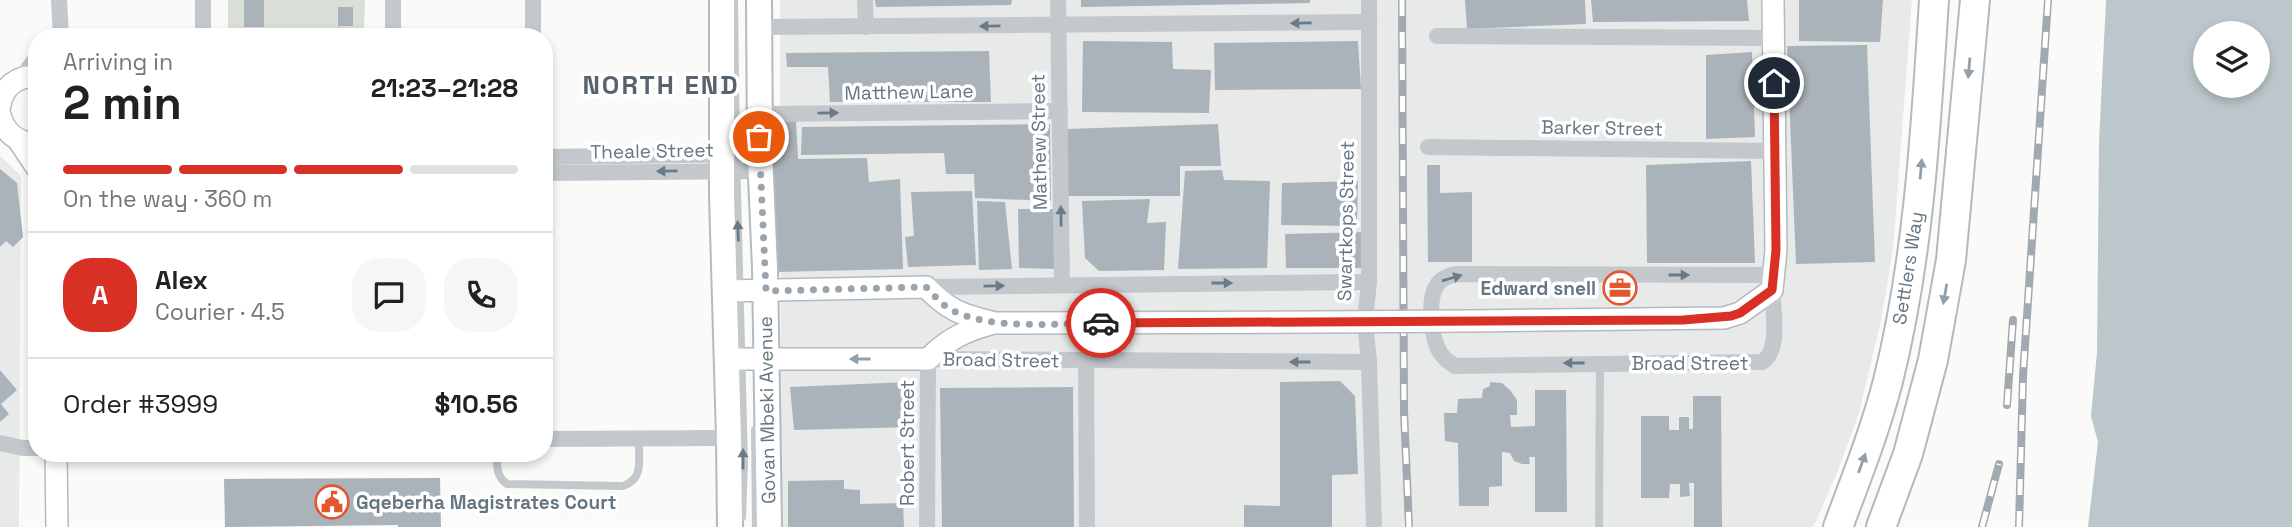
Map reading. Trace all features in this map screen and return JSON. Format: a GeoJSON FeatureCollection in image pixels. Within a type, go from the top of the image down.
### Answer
{"type":"FeatureCollection","features":[{"type":"Feature","properties":{"kind":"highway","name":"Settlers Way"},"geometry":{"type":"LineString","coordinates":[[1838,527],[1888,382],[1905,302],[1919,195],[1934,0]]}},
{"type":"Feature","properties":{"kind":"highway","name":"Settlers Way"},"geometry":{"type":"LineString","coordinates":[[1881,527],[1908,454],[1930,373],[1951,260],[1975,0]]}},
{"type":"Feature","properties":{"kind":"main road","name":"Govan Mbeki Avenue"},"geometry":{"type":"LineString","coordinates":[[722,0],[743,163],[750,358],[769,527]]}},
{"type":"Feature","properties":{"kind":"main road","name":"Govan Mbeki Avenue"},"geometry":{"type":"LineString","coordinates":[[730,527],[730,438],[750,358],[743,163],[760,114],[759,0]]}},
{"type":"Feature","properties":{"kind":"street"},"geometry":{"type":"LineString","coordinates":[[203,0],[203,28]]}},
{"type":"Feature","properties":{"kind":"street"},"geometry":{"type":"LineString","coordinates":[[393,0],[393,28]]}},
{"type":"Feature","properties":{"kind":"street"},"geometry":{"type":"LineString","coordinates":[[533,0],[533,28]]}},
{"type":"Feature","properties":{"kind":"street"},"geometry":{"type":"LineString","coordinates":[[865,0],[866,27]]}},
{"type":"Feature","properties":{"kind":"street","name":"Mathew Street"},"geometry":{"type":"LineString","coordinates":[[1058,0],[1062,284]]}},
{"type":"Feature","properties":{"kind":"street","name":"Swartkops Street"},"geometry":{"type":"LineString","coordinates":[[1369,0],[1368,282],[1365,321],[1369,362],[1374,527]]}},
{"type":"Feature","properties":{"kind":"street"},"geometry":{"type":"LineString","coordinates":[[1773,0],[1776,151],[1776,250],[1773,282]]}},
{"type":"Feature","properties":{"kind":"street"},"geometry":{"type":"LineString","coordinates":[[53,28],[59,8]]}},
{"type":"Feature","properties":{"kind":"street"},"geometry":{"type":"LineString","coordinates":[[59,8],[60,28]]}},
{"type":"Feature","properties":{"kind":"street"},"geometry":{"type":"LineString","coordinates":[[759,27],[1369,22]]}},
{"type":"Feature","properties":{"kind":"street"},"geometry":{"type":"LineString","coordinates":[[1437,36],[1773,38]]}},
{"type":"Feature","properties":{"kind":"street"},"geometry":{"type":"LineString","coordinates":[[28,65],[14,77],[6,89],[0,115],[5,129],[28,144]]}},
{"type":"Feature","properties":{"kind":"street","name":"Matthew Lane"},"geometry":{"type":"LineString","coordinates":[[760,114],[1060,111]]}},
{"type":"Feature","properties":{"kind":"street","name":"Barker Street"},"geometry":{"type":"LineString","coordinates":[[1428,147],[1776,151]]}},
{"type":"Feature","properties":{"kind":"street","name":"Theale Street"},"geometry":{"type":"LineString","coordinates":[[553,157],[743,163]]}},
{"type":"Feature","properties":{"kind":"street","name":"Theale Street"},"geometry":{"type":"LineString","coordinates":[[553,173],[743,163]]}},
{"type":"Feature","properties":{"kind":"street","name":"Broad Street"},"geometry":{"type":"LineString","coordinates":[[1456,274],[1773,282],[1773,345],[1768,359],[1762,362],[1455,366],[1441,355],[1433,332],[1432,302],[1437,284],[1456,274]]}},
{"type":"Feature","properties":{"kind":"street"},"geometry":{"type":"LineString","coordinates":[[749,291],[1062,284],[1368,282]]}},
{"type":"Feature","properties":{"kind":"street","name":"Broad Street"},"geometry":{"type":"LineString","coordinates":[[926,287],[948,308],[994,323],[1322,322],[1724,318],[1740,313],[1773,282]]}},
{"type":"Feature","properties":{"kind":"street","name":"Broad Street"},"geometry":{"type":"LineString","coordinates":[[928,359],[941,346],[961,333],[994,323]]}},
{"type":"Feature","properties":{"kind":"street","name":"Broad Street"},"geometry":{"type":"LineString","coordinates":[[750,358],[1369,362]]}},
{"type":"Feature","properties":{"kind":"street","name":"Robert Street"},"geometry":{"type":"LineString","coordinates":[[927,527],[928,359]]}},
{"type":"Feature","properties":{"kind":"street"},"geometry":{"type":"LineString","coordinates":[[1086,362],[1087,527]]}},
{"type":"Feature","properties":{"kind":"street"},"geometry":{"type":"LineString","coordinates":[[553,439],[730,438]]}},
{"type":"Feature","properties":{"kind":"street"},"geometry":{"type":"LineString","coordinates":[[0,443],[28,448]]}},
{"type":"Feature","properties":{"kind":"street"},"geometry":{"type":"LineString","coordinates":[[56,462],[57,527]]}},
{"type":"Feature","properties":{"kind":"lane"},"geometry":{"type":"LineString","coordinates":[[734,0],[743,163]]}},
{"type":"Feature","properties":{"kind":"lane"},"geometry":{"type":"LineString","coordinates":[[741,527],[750,358]]}},
{"type":"Feature","properties":{"kind":"lane"},"geometry":{"type":"LineString","coordinates":[[1599,527],[1600,363]]}},
{"type":"Feature","properties":{"kind":"lane"},"geometry":{"type":"LineString","coordinates":[[755,419],[756,527]]}},
{"type":"Feature","properties":{"kind":"lane"},"geometry":{"type":"LineString","coordinates":[[497,462],[497,472],[507,484],[623,485],[633,482],[638,475],[639,439]]}},
{"type":"Feature","properties":{"kind":"shaded area"},"geometry":{"type":"Polygon","coordinates":[[[228,0],[365,0],[364,28],[228,28],[228,0]]]}},
{"type":"Feature","properties":{"kind":"shaded area"},"geometry":{"type":"Polygon","coordinates":[[[780,0],[1912,0],[1893,249],[1881,321],[1859,413],[1813,527],[781,527],[780,0]]]}},
{"type":"Feature","properties":{"kind":"shaded area"},"geometry":{"type":"Polygon","coordinates":[[[2106,0],[2292,0],[2292,527],[2088,527],[2098,442],[2091,416],[2097,353],[2099,142],[2106,0]]]}},
{"type":"Feature","properties":{"kind":"shaded area"},"geometry":{"type":"Polygon","coordinates":[[[0,156],[21,176],[19,527],[0,527],[0,156]]]}},
{"type":"Feature","properties":{"kind":"building"},"geometry":{"type":"Polygon","coordinates":[[[244,0],[264,0],[264,27],[244,27],[244,0]]]}},
{"type":"Feature","properties":{"kind":"building"},"geometry":{"type":"Polygon","coordinates":[[[875,0],[1012,0],[1011,5],[876,7],[875,0]]]}},
{"type":"Feature","properties":{"kind":"building"},"geometry":{"type":"Polygon","coordinates":[[[1081,0],[1310,0],[1310,3],[1081,7],[1081,0]]]}},
{"type":"Feature","properties":{"kind":"building"},"geometry":{"type":"Polygon","coordinates":[[[1465,0],[1585,0],[1586,24],[1467,29],[1465,0]]]}},
{"type":"Feature","properties":{"kind":"building"},"geometry":{"type":"Polygon","coordinates":[[[1591,0],[1747,0],[1749,21],[1593,22],[1591,0]]]}},
{"type":"Feature","properties":{"kind":"building"},"geometry":{"type":"Polygon","coordinates":[[[1799,0],[1883,0],[1880,42],[1799,41],[1799,0]]]}},
{"type":"Feature","properties":{"kind":"building"},"geometry":{"type":"Polygon","coordinates":[[[338,7],[353,7],[353,26],[338,26],[338,7]]]}},
{"type":"Feature","properties":{"kind":"building"},"geometry":{"type":"Polygon","coordinates":[[[1083,41],[1172,42],[1173,69],[1211,70],[1209,113],[1082,112],[1083,41]]]}},
{"type":"Feature","properties":{"kind":"building"},"geometry":{"type":"Polygon","coordinates":[[[1358,41],[1361,89],[1215,90],[1214,43],[1358,41]]]}},
{"type":"Feature","properties":{"kind":"building"},"geometry":{"type":"Polygon","coordinates":[[[1867,45],[1875,262],[1796,264],[1787,46],[1867,45]]]}},
{"type":"Feature","properties":{"kind":"building"},"geometry":{"type":"Polygon","coordinates":[[[989,51],[991,102],[830,102],[828,67],[787,67],[786,53],[989,51]]]}},
{"type":"Feature","properties":{"kind":"building"},"geometry":{"type":"Polygon","coordinates":[[[1752,52],[1755,137],[1706,139],[1706,55],[1752,52]]]}},
{"type":"Feature","properties":{"kind":"building"},"geometry":{"type":"Polygon","coordinates":[[[796,120],[798,159],[867,158],[869,182],[900,179],[903,269],[776,272],[772,121],[796,120]]]}},
{"type":"Feature","properties":{"kind":"building"},"geometry":{"type":"Polygon","coordinates":[[[1050,124],[1051,201],[975,198],[974,174],[946,174],[944,153],[801,155],[802,127],[1050,124]]]}},
{"type":"Feature","properties":{"kind":"building"},"geometry":{"type":"Polygon","coordinates":[[[1218,124],[1221,166],[1180,166],[1180,196],[1068,196],[1067,129],[1218,124]]]}},
{"type":"Feature","properties":{"kind":"building"},"geometry":{"type":"Polygon","coordinates":[[[1751,161],[1755,263],[1647,263],[1646,165],[1751,161]]]}},
{"type":"Feature","properties":{"kind":"building"},"geometry":{"type":"Polygon","coordinates":[[[1427,165],[1440,165],[1440,193],[1472,192],[1472,262],[1428,262],[1427,165]]]}},
{"type":"Feature","properties":{"kind":"building"},"geometry":{"type":"Polygon","coordinates":[[[0,169],[17,183],[23,237],[13,247],[6,241],[0,247],[0,169]]]}},
{"type":"Feature","properties":{"kind":"building"},"geometry":{"type":"Polygon","coordinates":[[[1222,170],[1224,180],[1270,181],[1267,268],[1178,269],[1185,171],[1222,170]]]}},
{"type":"Feature","properties":{"kind":"building"},"geometry":{"type":"Polygon","coordinates":[[[1358,181],[1357,226],[1281,225],[1282,183],[1358,181]]]}},
{"type":"Feature","properties":{"kind":"building"},"geometry":{"type":"Polygon","coordinates":[[[972,191],[976,265],[908,267],[905,237],[914,236],[911,192],[972,191]]]}},
{"type":"Feature","properties":{"kind":"building"},"geometry":{"type":"Polygon","coordinates":[[[1150,199],[1147,223],[1166,222],[1164,270],[1099,271],[1085,258],[1082,201],[1150,199]]]}},
{"type":"Feature","properties":{"kind":"building"},"geometry":{"type":"Polygon","coordinates":[[[977,201],[1005,202],[1012,269],[979,270],[977,201]]]}},
{"type":"Feature","properties":{"kind":"building"},"geometry":{"type":"Polygon","coordinates":[[[1018,209],[1054,209],[1056,269],[1019,268],[1018,209]]]}},
{"type":"Feature","properties":{"kind":"building"},"geometry":{"type":"Polygon","coordinates":[[[1366,232],[1365,268],[1286,268],[1285,234],[1366,232]]]}},
{"type":"Feature","properties":{"kind":"building"},"geometry":{"type":"Polygon","coordinates":[[[0,370],[17,390],[1,404],[9,414],[0,422],[0,370]]]}},
{"type":"Feature","properties":{"kind":"building"},"geometry":{"type":"Polygon","coordinates":[[[1340,381],[1355,396],[1358,474],[1332,475],[1332,527],[1244,527],[1244,505],[1280,506],[1280,382],[1340,381]]]}},
{"type":"Feature","properties":{"kind":"building"},"geometry":{"type":"Polygon","coordinates":[[[909,382],[912,427],[794,430],[790,387],[909,382]]]}},
{"type":"Feature","properties":{"kind":"building"},"geometry":{"type":"Polygon","coordinates":[[[1490,382],[1502,383],[1517,400],[1517,415],[1510,415],[1511,427],[1535,426],[1535,390],[1566,390],[1567,512],[1535,512],[1535,457],[1529,457],[1530,464],[1522,464],[1514,461],[1510,453],[1502,452],[1502,486],[1489,487],[1489,506],[1459,506],[1458,443],[1445,441],[1444,413],[1457,413],[1458,399],[1482,398],[1483,389],[1490,386],[1490,382]]]}},
{"type":"Feature","properties":{"kind":"building"},"geometry":{"type":"Polygon","coordinates":[[[1073,387],[1074,527],[942,527],[940,388],[1073,387]]]}},
{"type":"Feature","properties":{"kind":"building"},"geometry":{"type":"Polygon","coordinates":[[[1693,396],[1721,396],[1722,527],[1694,527],[1694,483],[1689,483],[1690,496],[1680,497],[1680,484],[1670,484],[1669,498],[1641,498],[1641,416],[1669,416],[1669,430],[1679,430],[1679,417],[1689,417],[1689,429],[1693,429],[1693,396]]]}},
{"type":"Feature","properties":{"kind":"building","name":"Gqeberha Magistrates Court"},"geometry":{"type":"Polygon","coordinates":[[[440,478],[441,527],[225,527],[224,479],[440,478]]]}},
{"type":"Feature","properties":{"kind":"building"},"geometry":{"type":"Polygon","coordinates":[[[844,480],[844,489],[860,490],[860,504],[903,503],[904,527],[788,527],[788,481],[844,480]]]}},
{"type":"Feature","properties":{"kind":"railway"},"geometry":{"type":"LineString","coordinates":[[1402,0],[1404,411],[1409,527]]}},
{"type":"Feature","properties":{"kind":"railway"},"geometry":{"type":"LineString","coordinates":[[2019,527],[2023,376],[2048,0]]}},
{"type":"Feature","properties":{"kind":"railway"},"geometry":{"type":"LineString","coordinates":[[2007,405],[2013,320]]}},
{"type":"Feature","properties":{"kind":"railway"},"geometry":{"type":"LineString","coordinates":[[1982,527],[1999,464]]}},
{"type":"Feature","properties":{"kind":"way so far"},"geometry":{"type":"LineString","coordinates":[[759,137],[766,291],[926,287],[948,308],[994,323],[1101,323]]}},
{"type":"Feature","properties":{"kind":"place","name":"Edward snell"},"geometry":{"type":"Point","coordinates":[1620,288]}},
{"type":"Feature","properties":{"kind":"place","name":"Gqeberha Magistrates Court"},"geometry":{"type":"Point","coordinates":[332,502]}},
{"type":"Feature","properties":{"kind":"district","name":"NORTH END"},"geometry":{"type":"Point","coordinates":[661,85]}},
{"type":"Feature","properties":{"kind":"route"},"geometry":{"type":"LineString","coordinates":[[1101,323],[1683,320],[1724,318],[1740,313],[1772,290],[1776,250],[1774,83]]}}]}
